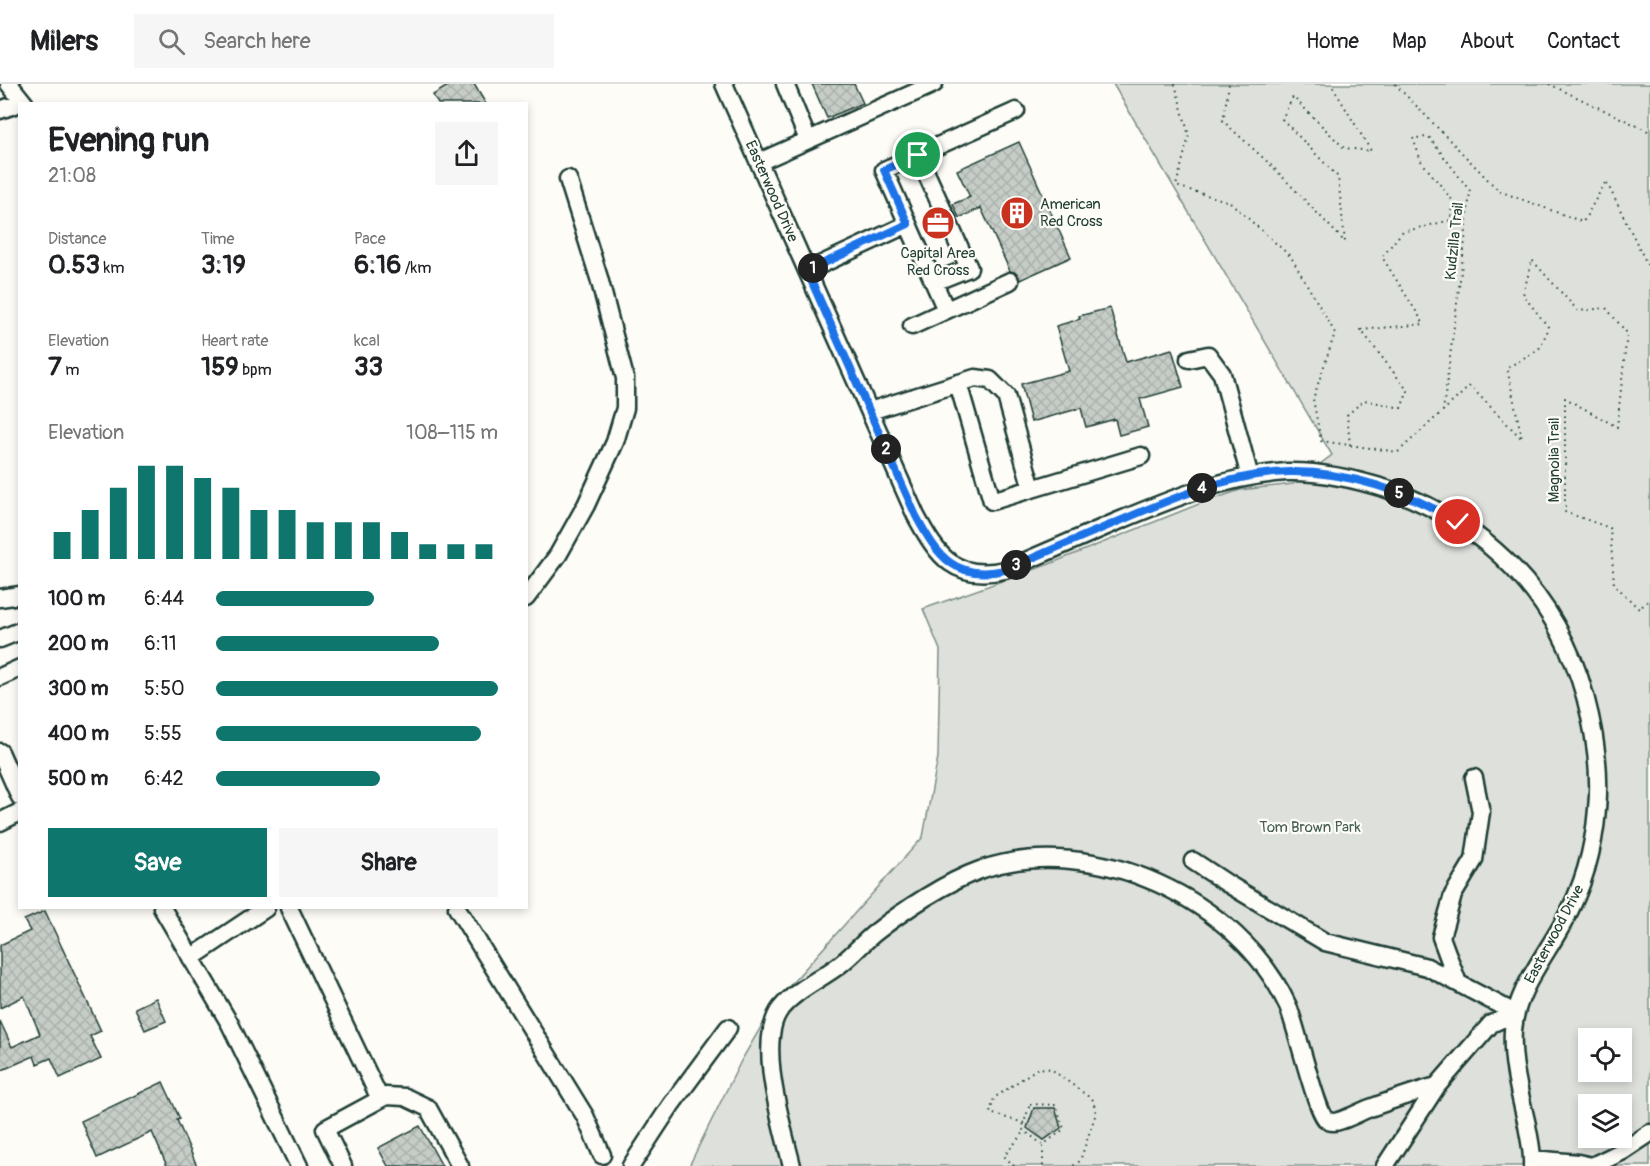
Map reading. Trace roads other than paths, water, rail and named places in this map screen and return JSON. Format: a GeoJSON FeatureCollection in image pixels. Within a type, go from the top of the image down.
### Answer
{"type":"FeatureCollection","features":[{"type":"Feature","properties":{"kind":"street"},"geometry":{"type":"LineString","coordinates":[[9,84],[23,102]]}},
{"type":"Feature","properties":{"kind":"street","name":"Easterwood Drive"},"geometry":{"type":"LineString","coordinates":[[724,84],[916,516],[939,554],[950,562],[976,573],[1005,570],[1185,494],[1250,477],[1288,472],[1314,473],[1371,484],[1435,508],[1473,533],[1505,559],[1543,604],[1561,633],[1581,683],[1592,721],[1598,759],[1597,810],[1588,862],[1575,901],[1529,980],[1515,1013],[1513,1048],[1532,1163]]}},
{"type":"Feature","properties":{"kind":"street"},"geometry":{"type":"LineString","coordinates":[[784,84],[808,140]]}},
{"type":"Feature","properties":{"kind":"street"},"geometry":{"type":"LineString","coordinates":[[759,162],[808,140],[905,90],[934,84]]}},
{"type":"Feature","properties":{"kind":"street"},"geometry":{"type":"LineString","coordinates":[[0,110],[18,105]]}},
{"type":"Feature","properties":{"kind":"street"},"geometry":{"type":"LineString","coordinates":[[946,310],[884,170],[1016,111]]}},
{"type":"Feature","properties":{"kind":"street"},"geometry":{"type":"LineString","coordinates":[[918,155],[969,268],[934,282]]}},
{"type":"Feature","properties":{"kind":"street"},"geometry":{"type":"LineString","coordinates":[[528,595],[558,555],[586,505],[615,442],[625,408],[625,378],[599,278],[568,179]]}},
{"type":"Feature","properties":{"kind":"street"},"geometry":{"type":"LineString","coordinates":[[807,271],[908,224]]}},
{"type":"Feature","properties":{"kind":"street"},"geometry":{"type":"LineString","coordinates":[[912,326],[1010,281]]}},
{"type":"Feature","properties":{"kind":"street"},"geometry":{"type":"LineString","coordinates":[[1189,359],[1208,355],[1222,374],[1250,477]]}},
{"type":"Feature","properties":{"kind":"street"},"geometry":{"type":"LineString","coordinates":[[870,411],[975,378],[990,380],[1006,396],[1032,489]]}},
{"type":"Feature","properties":{"kind":"street"},"geometry":{"type":"LineString","coordinates":[[958,383],[993,501],[1141,456]]}},
{"type":"Feature","properties":{"kind":"street"},"geometry":{"type":"LineString","coordinates":[[0,598],[18,595]]}},
{"type":"Feature","properties":{"kind":"street"},"geometry":{"type":"LineString","coordinates":[[0,639],[18,632]]}},
{"type":"Feature","properties":{"kind":"street"},"geometry":{"type":"LineString","coordinates":[[0,677],[18,669]]}},
{"type":"Feature","properties":{"kind":"street"},"geometry":{"type":"LineString","coordinates":[[0,752],[18,792]]}},
{"type":"Feature","properties":{"kind":"street"},"geometry":{"type":"LineString","coordinates":[[1458,982],[1441,937],[1453,895],[1474,860],[1481,812],[1474,778]]}},
{"type":"Feature","properties":{"kind":"street"},"geometry":{"type":"LineString","coordinates":[[0,822],[18,813]]}},
{"type":"Feature","properties":{"kind":"street"},"geometry":{"type":"LineString","coordinates":[[792,1166],[775,1097],[770,1043],[772,1023],[781,1009],[791,999],[839,966],[873,934],[904,911],[964,877],[1005,863],[1072,860],[1130,872],[1182,895],[1234,934],[1271,977],[1295,1021],[1313,1091],[1325,1120],[1340,1121],[1369,1108],[1437,1086]]}},
{"type":"Feature","properties":{"kind":"street"},"geometry":{"type":"LineString","coordinates":[[1193,861],[1325,942],[1427,967],[1515,1013]]}},
{"type":"Feature","properties":{"kind":"street"},"geometry":{"type":"LineString","coordinates":[[163,909],[230,1024],[299,1166]]}},
{"type":"Feature","properties":{"kind":"street"},"geometry":{"type":"LineString","coordinates":[[191,958],[264,909]]}},
{"type":"Feature","properties":{"kind":"street"},"geometry":{"type":"LineString","coordinates":[[289,909],[381,1099]]}},
{"type":"Feature","properties":{"kind":"street"},"geometry":{"type":"LineString","coordinates":[[458,909],[585,1116],[603,1155]]}},
{"type":"Feature","properties":{"kind":"street"},"geometry":{"type":"LineString","coordinates":[[1385,1166],[1437,1086],[1491,1024],[1515,1013]]}},
{"type":"Feature","properties":{"kind":"street"},"geometry":{"type":"LineString","coordinates":[[631,1166],[671,1105],[728,1028]]}},
{"type":"Feature","properties":{"kind":"street"},"geometry":{"type":"LineString","coordinates":[[343,1166],[325,1129],[386,1096],[405,1097],[428,1108],[460,1166]]}},
{"type":"Feature","properties":{"kind":"street"},"geometry":{"type":"LineString","coordinates":[[1532,1163],[1578,1163],[1592,1166],[1623,1151],[1650,1133]]}},
{"type":"Feature","properties":{"kind":"place","name":"American Red Cross"},"geometry":{"type":"Point","coordinates":[1017,213]}},
{"type":"Feature","properties":{"kind":"place","name":"Capital Area Red Cross"},"geometry":{"type":"Point","coordinates":[938,223]}},
{"type":"Feature","properties":{"kind":"park label","name":"Tom Brown Park"},"geometry":{"type":"Point","coordinates":[1310,827]}}]}
